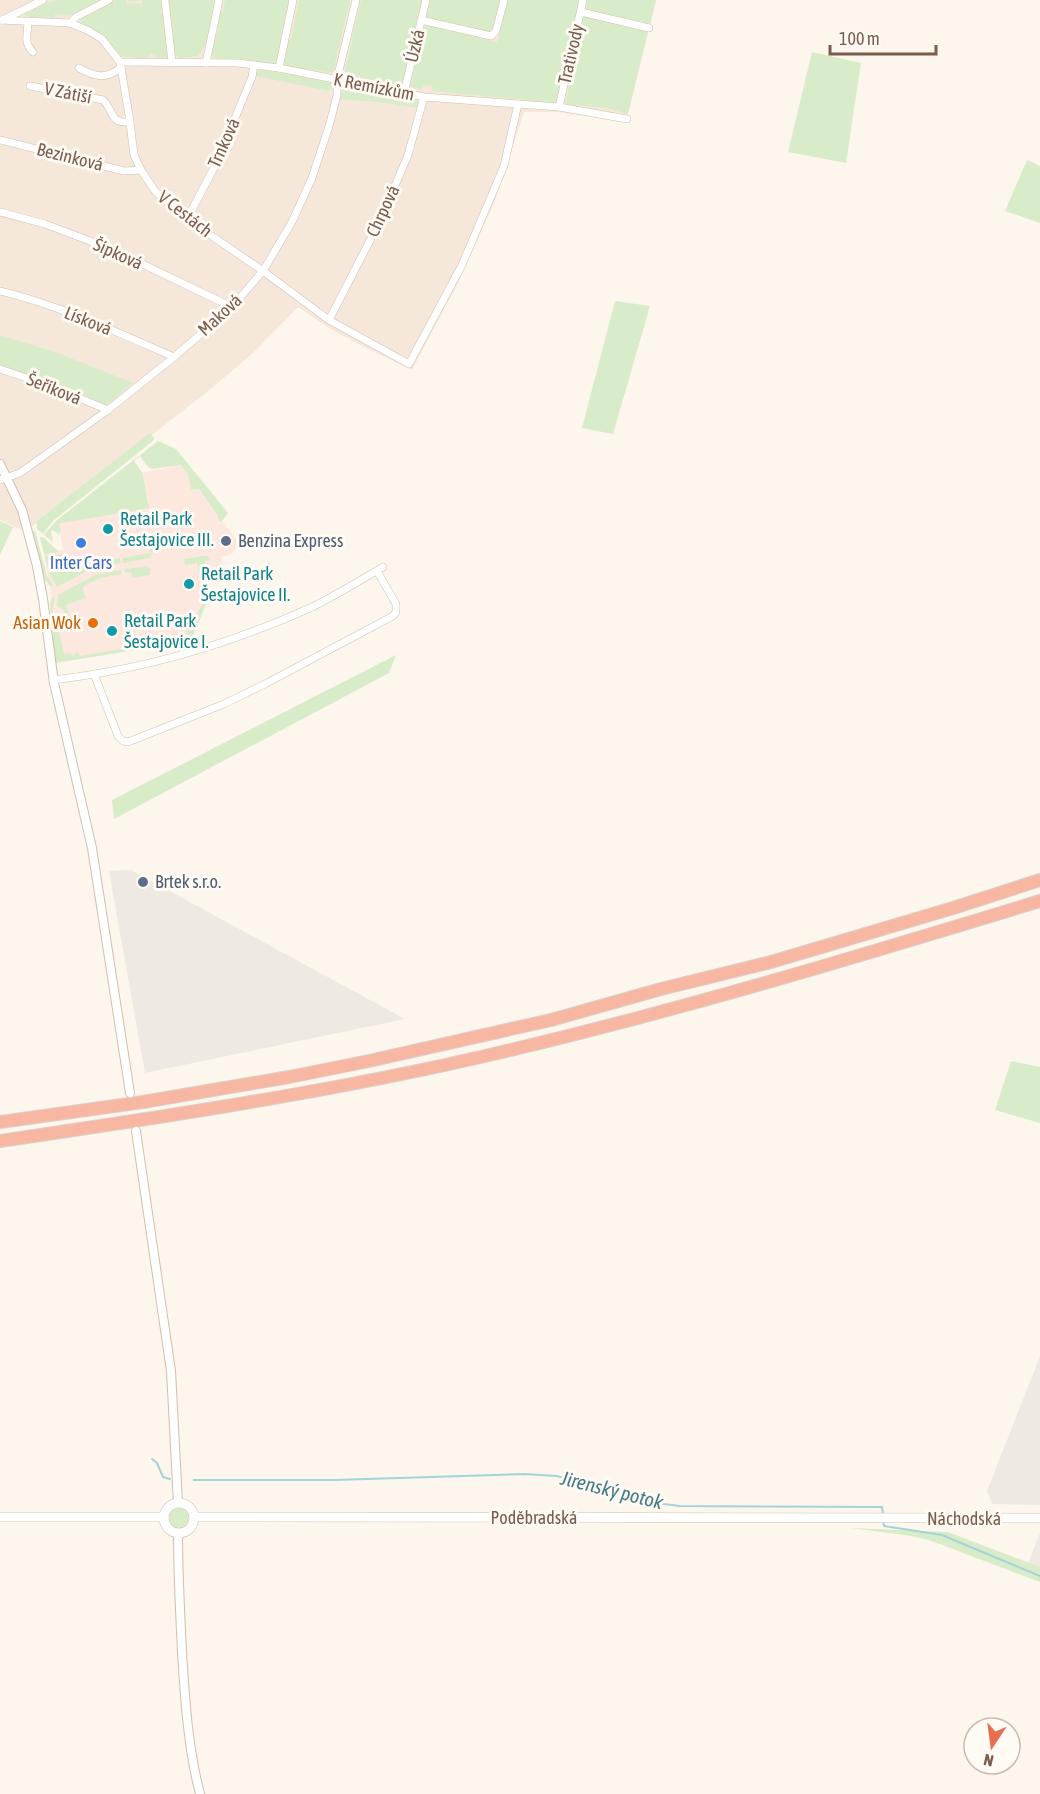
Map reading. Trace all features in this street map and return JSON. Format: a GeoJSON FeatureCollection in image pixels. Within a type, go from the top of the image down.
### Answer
{"type":"FeatureCollection","features":[{"type":"Feature","properties":{"kind":"highway"},"geometry":{"type":"LineString","coordinates":[[0,1122],[142,1102],[289,1077],[540,1023],[661,989],[771,962],[953,908],[1040,879]]}},
{"type":"Feature","properties":{"kind":"highway"},"geometry":{"type":"LineString","coordinates":[[0,1141],[279,1098],[448,1064],[775,980],[1040,901]]}},
{"type":"Feature","properties":{"kind":"main road"},"geometry":{"type":"LineString","coordinates":[[178,1503],[189,1507],[194,1517],[192,1525],[186,1531],[178,1533],[169,1529],[164,1517],[170,1506],[178,1503]]}},
{"type":"Feature","properties":{"kind":"main road"},"geometry":{"type":"LineString","coordinates":[[0,1517],[164,1517]]}},
{"type":"Feature","properties":{"kind":"main road","name":"Poděbradská"},"geometry":{"type":"LineString","coordinates":[[194,1517],[889,1519]]}},
{"type":"Feature","properties":{"kind":"main road","name":"Náchodská"},"geometry":{"type":"LineString","coordinates":[[889,1519],[1040,1518]]}},
{"type":"Feature","properties":{"kind":"street"},"geometry":{"type":"LineString","coordinates":[[1,20],[43,0]]}},
{"type":"Feature","properties":{"kind":"street"},"geometry":{"type":"LineString","coordinates":[[70,23],[76,17],[109,0]]}},
{"type":"Feature","properties":{"kind":"street"},"geometry":{"type":"LineString","coordinates":[[165,0],[172,62]]}},
{"type":"Feature","properties":{"kind":"street"},"geometry":{"type":"LineString","coordinates":[[206,63],[219,0]]}},
{"type":"Feature","properties":{"kind":"street"},"geometry":{"type":"LineString","coordinates":[[279,68],[293,0]]}},
{"type":"Feature","properties":{"kind":"street","name":"Maková"},"geometry":{"type":"LineString","coordinates":[[3,479],[20,473],[108,410],[232,307],[263,271],[292,222],[312,178],[337,94],[337,80],[356,0]]}},
{"type":"Feature","properties":{"kind":"street","name":"Úzká"},"geometry":{"type":"LineString","coordinates":[[404,93],[426,0]]}},
{"type":"Feature","properties":{"kind":"street"},"geometry":{"type":"LineString","coordinates":[[421,20],[491,36],[496,31],[504,0]]}},
{"type":"Feature","properties":{"kind":"street","name":"Trativody"},"geometry":{"type":"LineString","coordinates":[[560,108],[583,0]]}},
{"type":"Feature","properties":{"kind":"street"},"geometry":{"type":"LineString","coordinates":[[581,12],[649,28]]}},
{"type":"Feature","properties":{"kind":"street"},"geometry":{"type":"LineString","coordinates":[[1,20],[70,23],[81,26],[97,35],[120,64]]}},
{"type":"Feature","properties":{"kind":"street"},"geometry":{"type":"LineString","coordinates":[[28,21],[26,42],[33,52]]}},
{"type":"Feature","properties":{"kind":"street","name":"K Remízkům"},"geometry":{"type":"LineString","coordinates":[[79,68],[90,74],[106,76],[114,73],[120,64],[238,63],[279,68],[424,97],[560,108],[627,119]]}},
{"type":"Feature","properties":{"kind":"street","name":"V Cestách"},"geometry":{"type":"LineString","coordinates":[[120,64],[134,155],[155,192],[187,219],[329,320],[409,364],[462,265],[504,166],[518,104]]}},
{"type":"Feature","properties":{"kind":"street","name":"Trnková"},"geometry":{"type":"LineString","coordinates":[[187,219],[220,155],[252,77],[254,65]]}},
{"type":"Feature","properties":{"kind":"street","name":"V Zátiší"},"geometry":{"type":"LineString","coordinates":[[30,86],[103,100],[116,121],[130,123]]}},
{"type":"Feature","properties":{"kind":"street","name":"Chrpová"},"geometry":{"type":"LineString","coordinates":[[329,320],[380,221],[408,155],[424,97]]}},
{"type":"Feature","properties":{"kind":"street","name":"Bezinková"},"geometry":{"type":"LineString","coordinates":[[0,140],[124,171],[141,170]]}},
{"type":"Feature","properties":{"kind":"street","name":"Šípková"},"geometry":{"type":"LineString","coordinates":[[0,212],[45,224],[111,249],[232,307]]}},
{"type":"Feature","properties":{"kind":"street","name":"Lísková"},"geometry":{"type":"LineString","coordinates":[[0,291],[29,298],[87,319],[174,357]]}},
{"type":"Feature","properties":{"kind":"street","name":"Šeříková"},"geometry":{"type":"LineString","coordinates":[[0,369],[41,382],[108,410]]}},
{"type":"Feature","properties":{"kind":"street"},"geometry":{"type":"LineString","coordinates":[[0,464],[3,479],[22,510],[43,599],[53,680],[93,849],[130,1093]]}},
{"type":"Feature","properties":{"kind":"street"},"geometry":{"type":"LineString","coordinates":[[53,680],[153,662],[205,648],[310,608],[380,569],[396,604],[396,612],[393,616],[265,684],[224,704],[128,742],[118,736],[94,674]]}},
{"type":"Feature","properties":{"kind":"street"},"geometry":{"type":"LineString","coordinates":[[136,1131],[171,1371],[178,1503]]}},
{"type":"Feature","properties":{"kind":"street"},"geometry":{"type":"LineString","coordinates":[[178,1533],[184,1682],[188,1726],[200,1794]]}},
{"type":"Feature","properties":{"kind":"shaded area"},"geometry":{"type":"Polygon","coordinates":[[[0,0],[656,0],[626,122],[558,112],[524,112],[495,201],[456,287],[412,370],[329,328],[298,307],[253,353],[207,392],[45,518],[24,531],[0,520],[0,0]]]}},
{"type":"Feature","properties":{"kind":"shaded area"},"geometry":{"type":"Polygon","coordinates":[[[182,465],[238,542],[232,554],[221,557],[226,578],[210,582],[210,595],[185,638],[62,661],[44,553],[63,550],[58,521],[149,504],[143,472],[182,465]]]}},
{"type":"Feature","properties":{"kind":"shaded area"},"geometry":{"type":"Polygon","coordinates":[[[131,870],[405,1019],[145,1073],[109,871],[131,870]]]}},
{"type":"Feature","properties":{"kind":"shaded area"},"geometry":{"type":"Polygon","coordinates":[[[1040,1356],[1040,1505],[992,1504],[987,1491],[1040,1356]]]}},
{"type":"Feature","properties":{"kind":"shaded area"},"geometry":{"type":"Polygon","coordinates":[[[1040,1533],[1040,1567],[1028,1563],[1040,1533]]]}},
{"type":"Feature","properties":{"kind":"green space"},"geometry":{"type":"Polygon","coordinates":[[[57,0],[96,0],[97,2],[105,0],[78,14],[77,12],[65,17],[65,15],[55,14],[55,18],[29,17],[23,14],[57,0]]]}},
{"type":"Feature","properties":{"kind":"green space"},"geometry":{"type":"Polygon","coordinates":[[[114,0],[126,0],[127,4],[141,3],[142,11],[142,0],[163,0],[160,12],[163,14],[168,55],[166,57],[155,59],[156,56],[151,54],[146,59],[121,56],[103,35],[81,22],[80,18],[114,0]]]}},
{"type":"Feature","properties":{"kind":"green space"},"geometry":{"type":"Polygon","coordinates":[[[166,0],[215,0],[206,44],[198,56],[180,58],[174,54],[166,0]]]}},
{"type":"Feature","properties":{"kind":"green space"},"geometry":{"type":"Polygon","coordinates":[[[225,0],[289,0],[276,64],[213,58],[211,54],[215,35],[218,34],[219,29],[216,27],[219,13],[223,12],[225,0]]]}},
{"type":"Feature","properties":{"kind":"green space"},"geometry":{"type":"Polygon","coordinates":[[[299,0],[350,0],[333,73],[307,69],[307,71],[283,65],[299,0]]]}},
{"type":"Feature","properties":{"kind":"green space"},"geometry":{"type":"Polygon","coordinates":[[[361,0],[422,0],[402,85],[344,75],[361,0]]]}},
{"type":"Feature","properties":{"kind":"green space"},"geometry":{"type":"Polygon","coordinates":[[[428,0],[501,0],[494,30],[488,33],[425,17],[428,0]]]}},
{"type":"Feature","properties":{"kind":"green space"},"geometry":{"type":"Polygon","coordinates":[[[508,0],[579,0],[556,103],[432,91],[433,86],[423,85],[422,90],[410,87],[425,24],[497,42],[508,0]]]}},
{"type":"Feature","properties":{"kind":"green space"},"geometry":{"type":"Polygon","coordinates":[[[588,0],[656,0],[650,25],[586,10],[588,0]]]}},
{"type":"Feature","properties":{"kind":"green space"},"geometry":{"type":"Polygon","coordinates":[[[584,16],[648,32],[628,114],[606,108],[565,104],[584,16]]]}},
{"type":"Feature","properties":{"kind":"green space"},"geometry":{"type":"Polygon","coordinates":[[[812,52],[861,63],[846,163],[788,152],[812,52]]]}},
{"type":"Feature","properties":{"kind":"green space"},"geometry":{"type":"Polygon","coordinates":[[[267,69],[330,81],[334,88],[329,91],[255,76],[259,70],[267,69]]]}},
{"type":"Feature","properties":{"kind":"green space"},"geometry":{"type":"Polygon","coordinates":[[[346,85],[414,98],[418,102],[418,108],[339,99],[341,90],[346,85]]]}},
{"type":"Feature","properties":{"kind":"green space"},"geometry":{"type":"Polygon","coordinates":[[[1027,160],[1040,166],[1040,223],[1005,211],[1027,160]]]}},
{"type":"Feature","properties":{"kind":"green space"},"geometry":{"type":"Polygon","coordinates":[[[615,301],[650,306],[613,434],[582,428],[615,301]]]}},
{"type":"Feature","properties":{"kind":"green space"},"geometry":{"type":"Polygon","coordinates":[[[0,335],[58,353],[133,383],[108,404],[103,404],[82,394],[0,365],[0,335]]]}},
{"type":"Feature","properties":{"kind":"green space"},"geometry":{"type":"Polygon","coordinates":[[[150,433],[154,440],[53,521],[43,534],[37,529],[37,521],[150,433]]]}},
{"type":"Feature","properties":{"kind":"green space"},"geometry":{"type":"Polygon","coordinates":[[[158,441],[176,449],[228,513],[222,521],[219,521],[217,514],[199,489],[191,490],[188,474],[181,465],[152,469],[140,456],[134,461],[143,474],[149,508],[59,524],[61,532],[59,535],[51,531],[53,542],[44,535],[57,520],[158,441]]]}},
{"type":"Feature","properties":{"kind":"green space"},"geometry":{"type":"Polygon","coordinates":[[[0,521],[13,527],[0,555],[0,521]]]}},
{"type":"Feature","properties":{"kind":"green space"},"geometry":{"type":"Polygon","coordinates":[[[35,531],[47,576],[54,587],[45,580],[32,532],[35,531]]]}},
{"type":"Feature","properties":{"kind":"green space"},"geometry":{"type":"Polygon","coordinates":[[[40,537],[43,537],[59,552],[44,554],[40,537]]]}},
{"type":"Feature","properties":{"kind":"green space"},"geometry":{"type":"Polygon","coordinates":[[[149,547],[153,551],[149,558],[123,563],[122,558],[150,553],[149,547]]]}},
{"type":"Feature","properties":{"kind":"green space"},"geometry":{"type":"Polygon","coordinates":[[[62,554],[65,568],[120,558],[121,563],[93,568],[57,587],[51,577],[45,556],[62,554]]]}},
{"type":"Feature","properties":{"kind":"green space"},"geometry":{"type":"Polygon","coordinates":[[[207,556],[210,560],[205,561],[210,595],[192,638],[185,642],[55,663],[50,605],[51,599],[55,596],[53,609],[55,626],[58,626],[64,654],[71,653],[72,656],[78,652],[80,656],[185,638],[188,620],[193,620],[204,602],[197,563],[185,565],[184,559],[207,556]]]}},
{"type":"Feature","properties":{"kind":"green space"},"geometry":{"type":"Polygon","coordinates":[[[147,566],[151,569],[150,575],[132,578],[131,572],[125,573],[124,569],[147,566]]]}},
{"type":"Feature","properties":{"kind":"green space"},"geometry":{"type":"Polygon","coordinates":[[[121,570],[122,574],[100,578],[84,586],[86,598],[66,605],[71,621],[66,621],[64,610],[57,606],[58,595],[95,575],[121,570]]]}},
{"type":"Feature","properties":{"kind":"green space"},"geometry":{"type":"Polygon","coordinates":[[[396,655],[389,673],[114,819],[112,800],[396,655]]]}},
{"type":"Feature","properties":{"kind":"green space"},"geometry":{"type":"Polygon","coordinates":[[[1011,1061],[1040,1067],[1040,1123],[995,1110],[1011,1061]]]}},
{"type":"Feature","properties":{"kind":"green space"},"geometry":{"type":"Polygon","coordinates":[[[178,1507],[186,1510],[189,1518],[186,1526],[178,1529],[170,1526],[167,1518],[170,1510],[178,1507]]]}},
{"type":"Feature","properties":{"kind":"green space"},"geometry":{"type":"Polygon","coordinates":[[[850,1528],[948,1532],[1040,1567],[1040,1582],[929,1540],[850,1528]]]}},
{"type":"Feature","properties":{"kind":"waterway","name":"Jirenský potok"},"geometry":{"type":"LineString","coordinates":[[152,1459],[157,1463],[163,1477],[170,1479]]}},
{"type":"Feature","properties":{"kind":"waterway","name":"Jirenský potok"},"geometry":{"type":"LineString","coordinates":[[194,1480],[335,1480],[524,1474],[557,1476],[656,1503],[680,1506],[882,1507],[883,1514]]}},
{"type":"Feature","properties":{"kind":"waterway","name":"Jirenský potok"},"geometry":{"type":"LineString","coordinates":[[883,1520],[884,1526],[942,1535],[1040,1576]]}},
{"type":"Feature","properties":{"kind":"place","name":"Retail Park Šestajovice III."},"geometry":{"type":"Point","coordinates":[108,529]}},
{"type":"Feature","properties":{"kind":"place","name":"Benzina Express"},"geometry":{"type":"Point","coordinates":[226,541]}},
{"type":"Feature","properties":{"kind":"place","name":"Inter Cars"},"geometry":{"type":"Point","coordinates":[81,543]}},
{"type":"Feature","properties":{"kind":"place","name":"Retail Park Šestajovice II."},"geometry":{"type":"Point","coordinates":[189,584]}},
{"type":"Feature","properties":{"kind":"place","name":"Asian Wok"},"geometry":{"type":"Point","coordinates":[93,623]}},
{"type":"Feature","properties":{"kind":"place","name":"Retail Park Šestajovice I."},"geometry":{"type":"Point","coordinates":[112,631]}},
{"type":"Feature","properties":{"kind":"place","name":"Brtek s.r.o."},"geometry":{"type":"Point","coordinates":[143,882]}}]}
